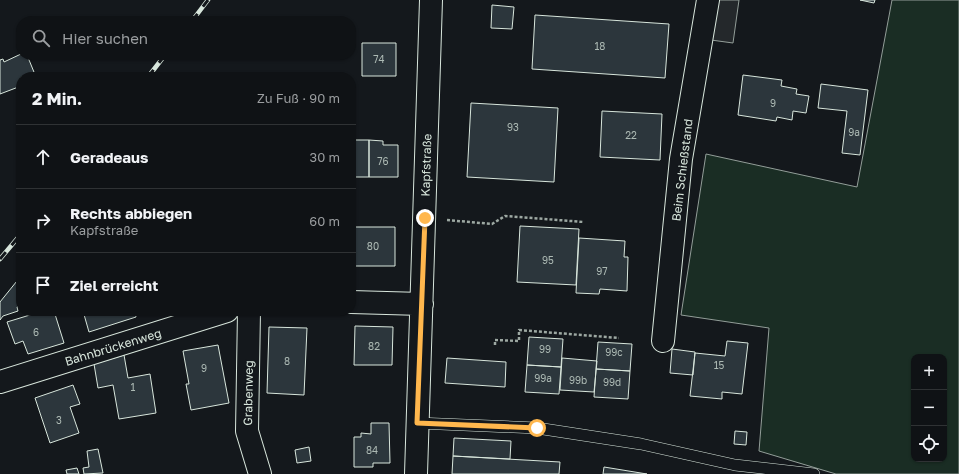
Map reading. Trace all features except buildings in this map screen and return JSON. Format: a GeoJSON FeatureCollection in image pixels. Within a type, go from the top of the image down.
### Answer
{"type":"FeatureCollection","features":[{"type":"Feature","properties":{"kind":"street","name":"Kapfstraße"},"geometry":{"type":"LineString","coordinates":[[416,474],[431,0]]}},
{"type":"Feature","properties":{"kind":"street","name":"Beim Schießstand"},"geometry":{"type":"LineString","coordinates":[[664,341],[681,159],[708,0]]}},
{"type":"Feature","properties":{"kind":"street"},"geometry":{"type":"LineString","coordinates":[[356,302],[422,304]]}},
{"type":"Feature","properties":{"kind":"street","name":"Bahnbrückenweg"},"geometry":{"type":"LineString","coordinates":[[0,382],[211,316]]}},
{"type":"Feature","properties":{"kind":"street","name":"Grabenweg"},"geometry":{"type":"LineString","coordinates":[[249,316],[247,431],[260,474]]}},
{"type":"Feature","properties":{"kind":"lane"},"geometry":{"type":"LineString","coordinates":[[417,423],[537,428],[641,444],[734,465],[814,474]]}},
{"type":"Feature","properties":{"kind":"path"},"geometry":{"type":"LineString","coordinates":[[425,218],[492,224],[505,216],[584,222]]}},
{"type":"Feature","properties":{"kind":"path"},"geometry":{"type":"LineString","coordinates":[[495,345],[495,340],[518,341],[519,330],[619,338]]}},
{"type":"Feature","properties":{"kind":"green space"},"geometry":{"type":"Polygon","coordinates":[[[892,0],[959,0],[959,474],[836,474],[759,451],[769,328],[681,315],[706,154],[857,187],[892,0]]]}},
{"type":"Feature","properties":{"kind":"shaded area"},"geometry":{"type":"Polygon","coordinates":[[[717,0],[739,0],[733,43],[711,40],[717,0]]]}},
{"type":"Feature","properties":{"kind":"railway"},"geometry":{"type":"LineString","coordinates":[[196,16],[208,0]]}},
{"type":"Feature","properties":{"kind":"railway"},"geometry":{"type":"LineString","coordinates":[[152,72],[161,60]]}},
{"type":"Feature","properties":{"kind":"railway"},"geometry":{"type":"LineString","coordinates":[[0,259],[16,240]]}},
{"type":"Feature","properties":{"kind":"route"},"geometry":{"type":"LineString","coordinates":[[425,218],[417,423],[537,428]]}}]}
